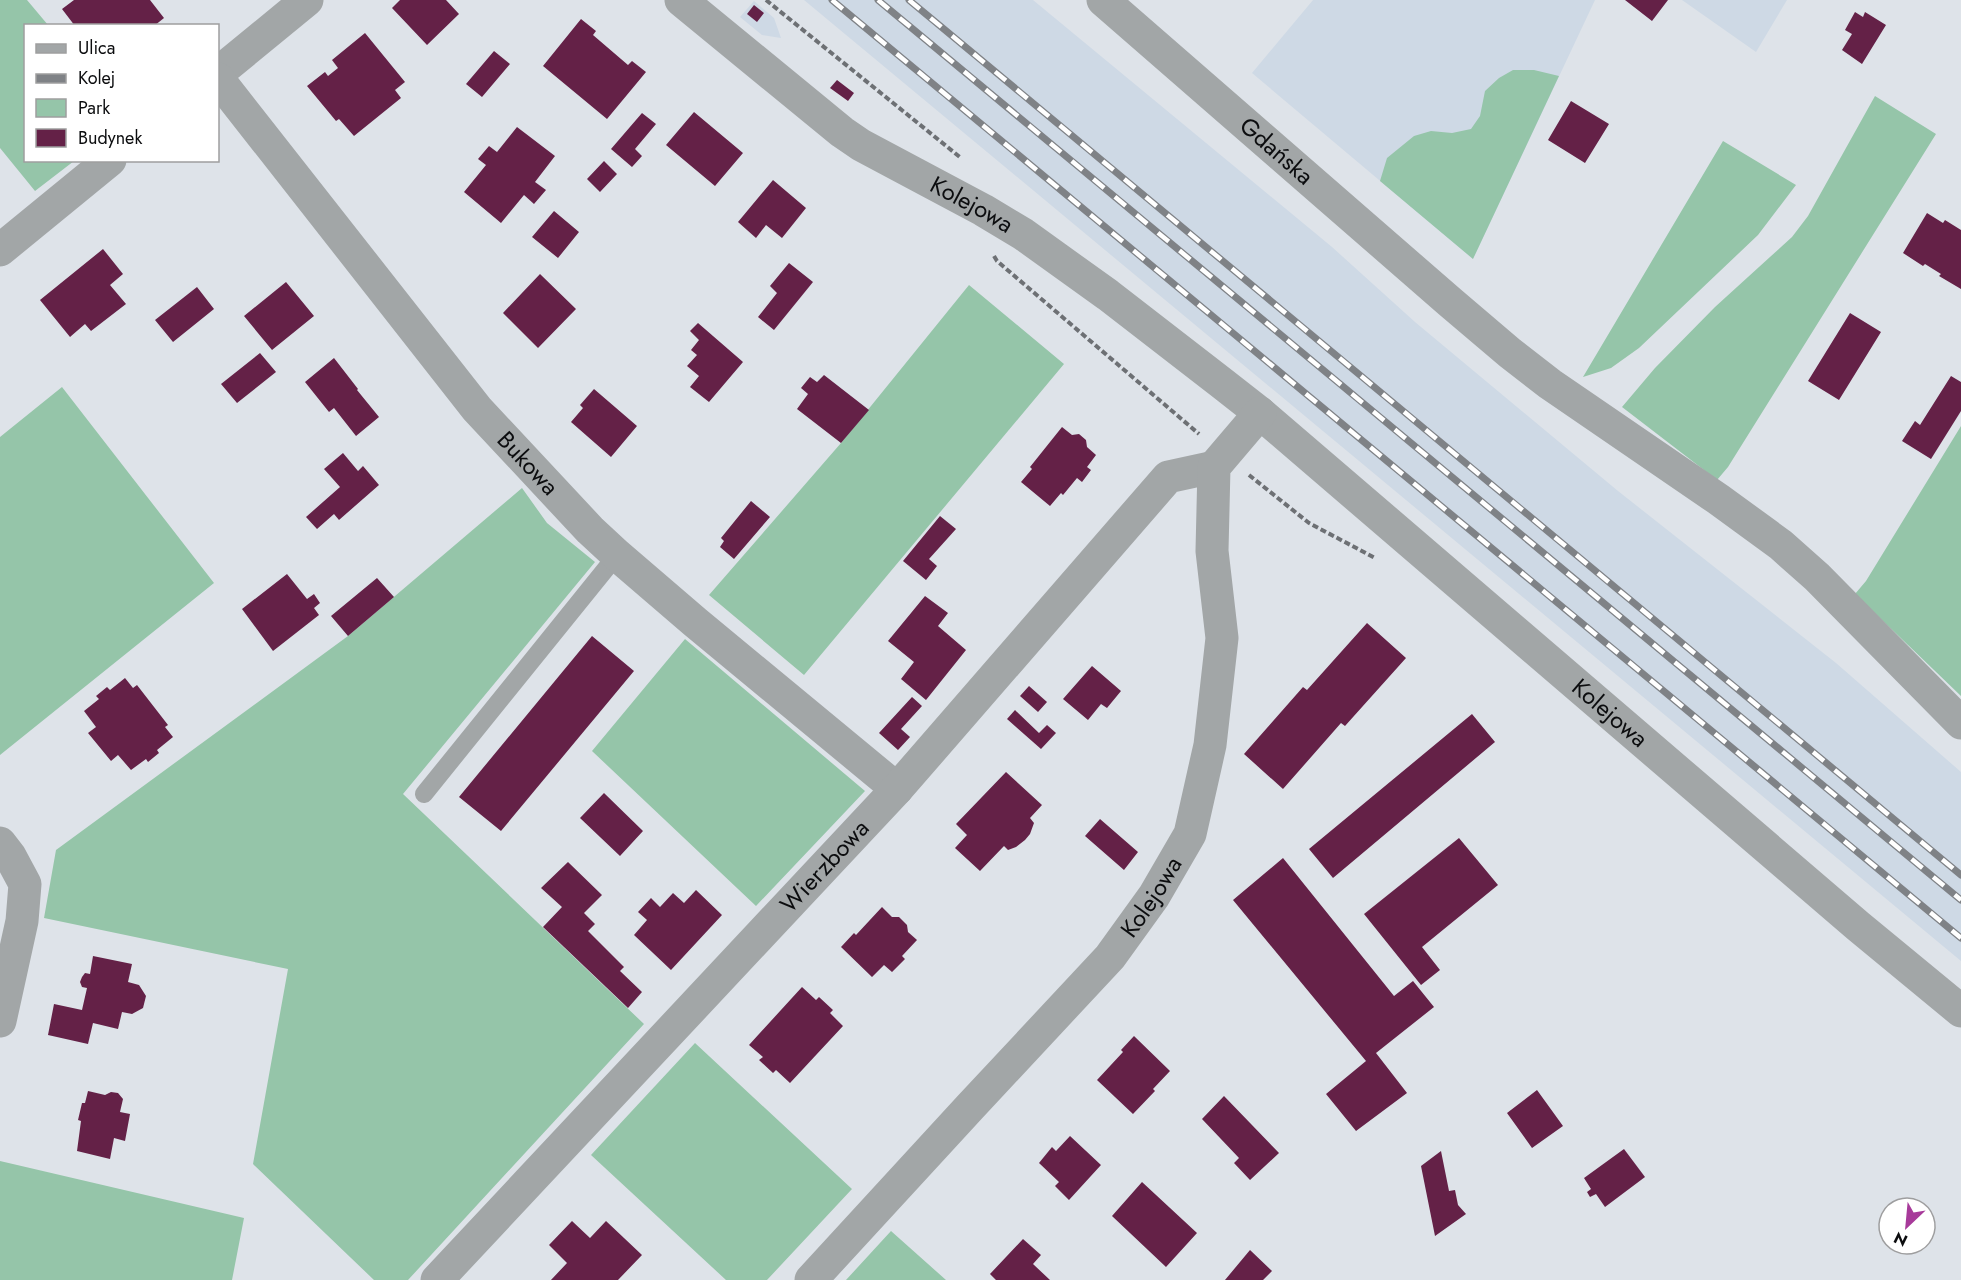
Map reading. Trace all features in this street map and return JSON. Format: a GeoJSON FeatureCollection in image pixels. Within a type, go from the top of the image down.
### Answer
{"type":"FeatureCollection","features":[{"type":"Feature","properties":{"kind":"street"},"geometry":{"type":"LineString","coordinates":[[219,72],[307,0]]}},
{"type":"Feature","properties":{"kind":"street","name":"Kolejowa"},"geometry":{"type":"LineString","coordinates":[[681,0],[842,132],[861,145],[1023,234],[1107,295],[1260,413],[1849,918],[1961,1011]]}},
{"type":"Feature","properties":{"kind":"street","name":"Gdańska"},"geometry":{"type":"LineString","coordinates":[[1103,0],[1449,302],[1550,384],[1781,545],[1817,577],[1961,723]]}},
{"type":"Feature","properties":{"kind":"street","name":"Bukowa"},"geometry":{"type":"LineString","coordinates":[[219,80],[477,409],[590,530],[897,789]]}},
{"type":"Feature","properties":{"kind":"street"},"geometry":{"type":"LineString","coordinates":[[0,250],[108,162]]}},
{"type":"Feature","properties":{"kind":"street"},"geometry":{"type":"LineString","coordinates":[[1214,467],[1260,413]]}},
{"type":"Feature","properties":{"kind":"street","name":"Kolejowa"},"geometry":{"type":"LineString","coordinates":[[811,1280],[1110,957],[1154,896],[1190,834],[1210,745],[1222,638],[1212,551],[1214,467]]}},
{"type":"Feature","properties":{"kind":"street","name":"Wierzbowa"},"geometry":{"type":"LineString","coordinates":[[437,1280],[897,789],[1168,477],[1214,467]]}},
{"type":"Feature","properties":{"kind":"street"},"geometry":{"type":"LineString","coordinates":[[0,843],[25,884],[22,921],[0,1021]]}},
{"type":"Feature","properties":{"kind":"lane"},"geometry":{"type":"LineString","coordinates":[[424,794],[617,555]]}},
{"type":"Feature","properties":{"kind":"path"},"geometry":{"type":"LineString","coordinates":[[766,0],[969,165]]}},
{"type":"Feature","properties":{"kind":"path"},"geometry":{"type":"LineString","coordinates":[[992,251],[997,261],[1006,269],[1202,436]]}},
{"type":"Feature","properties":{"kind":"path"},"geometry":{"type":"LineString","coordinates":[[1246,472],[1309,523],[1382,562]]}},
{"type":"Feature","properties":{"kind":"shaded area"},"geometry":{"type":"Polygon","coordinates":[[[804,0],[1033,0],[1332,247],[1415,322],[1618,491],[1836,663],[1961,772],[1961,961],[804,0]]]}},
{"type":"Feature","properties":{"kind":"shaded area"},"geometry":{"type":"Polygon","coordinates":[[[1313,0],[1595,0],[1473,259],[1252,73],[1313,0]]]}},
{"type":"Feature","properties":{"kind":"shaded area"},"geometry":{"type":"Polygon","coordinates":[[[1682,0],[1787,0],[1756,52],[1682,0]]]}},
{"type":"Feature","properties":{"kind":"shaded area"},"geometry":{"type":"Polygon","coordinates":[[[754,1],[774,18],[781,38],[762,35],[740,17],[754,1]]]}},
{"type":"Feature","properties":{"kind":"green space"},"geometry":{"type":"Polygon","coordinates":[[[0,0],[27,0],[47,24],[24,24],[24,162],[73,162],[35,191],[0,148],[0,0]]]}},
{"type":"Feature","properties":{"kind":"green space"},"geometry":{"type":"Polygon","coordinates":[[[1513,70],[1534,70],[1559,76],[1473,259],[1380,181],[1387,158],[1414,136],[1431,131],[1452,133],[1471,129],[1480,116],[1485,91],[1499,78],[1513,70]]]}},
{"type":"Feature","properties":{"kind":"green space"},"geometry":{"type":"Polygon","coordinates":[[[1875,96],[1936,134],[1728,467],[1717,480],[1622,407],[1655,368],[1715,307],[1792,237],[1808,216],[1875,96]]]}},
{"type":"Feature","properties":{"kind":"green space"},"geometry":{"type":"Polygon","coordinates":[[[1723,141],[1796,185],[1758,235],[1639,348],[1611,368],[1583,377],[1723,141]]]}},
{"type":"Feature","properties":{"kind":"green space"},"geometry":{"type":"Polygon","coordinates":[[[969,285],[1064,364],[804,675],[709,595],[841,443],[969,285]]]}},
{"type":"Feature","properties":{"kind":"green space"},"geometry":{"type":"Polygon","coordinates":[[[62,387],[214,583],[0,755],[0,437],[62,387]]]}},
{"type":"Feature","properties":{"kind":"green space"},"geometry":{"type":"Polygon","coordinates":[[[1961,426],[1961,696],[1855,594],[1866,581],[1961,426]]]}},
{"type":"Feature","properties":{"kind":"green space"},"geometry":{"type":"Polygon","coordinates":[[[522,488],[547,523],[595,562],[403,794],[644,1024],[408,1280],[374,1280],[253,1164],[288,969],[44,918],[56,850],[348,636],[522,488]]]}},
{"type":"Feature","properties":{"kind":"green space"},"geometry":{"type":"Polygon","coordinates":[[[685,639],[865,791],[756,906],[592,751],[685,639]]]}},
{"type":"Feature","properties":{"kind":"green space"},"geometry":{"type":"Polygon","coordinates":[[[695,1043],[852,1189],[767,1280],[726,1280],[591,1155],[695,1043]]]}},
{"type":"Feature","properties":{"kind":"green space"},"geometry":{"type":"Polygon","coordinates":[[[0,1161],[244,1218],[232,1280],[0,1280],[0,1161]]]}},
{"type":"Feature","properties":{"kind":"green space"},"geometry":{"type":"Polygon","coordinates":[[[891,1231],[946,1280],[846,1280],[891,1231]]]}},
{"type":"Feature","properties":{"kind":"building"},"geometry":{"type":"Polygon","coordinates":[[[74,0],[150,0],[164,18],[156,24],[73,24],[62,9],[74,0]]]}},
{"type":"Feature","properties":{"kind":"building"},"geometry":{"type":"Polygon","coordinates":[[[400,0],[446,0],[459,14],[427,45],[392,8],[400,0]]]}},
{"type":"Feature","properties":{"kind":"building"},"geometry":{"type":"Polygon","coordinates":[[[1625,0],[1668,0],[1652,21],[1625,0]]]}},
{"type":"Feature","properties":{"kind":"building"},"geometry":{"type":"Polygon","coordinates":[[[754,5],[764,13],[757,22],[747,14],[754,5]]]}},
{"type":"Feature","properties":{"kind":"building"},"geometry":{"type":"Polygon","coordinates":[[[1855,12],[1863,17],[1865,12],[1886,25],[1862,64],[1842,50],[1852,34],[1845,30],[1855,12]]]}},
{"type":"Feature","properties":{"kind":"building"},"geometry":{"type":"Polygon","coordinates":[[[581,19],[596,31],[593,35],[628,65],[632,61],[646,72],[607,119],[543,66],[581,19]]]}},
{"type":"Feature","properties":{"kind":"building"},"geometry":{"type":"Polygon","coordinates":[[[365,33],[405,82],[395,90],[401,98],[354,136],[339,119],[336,121],[307,86],[325,72],[328,76],[338,68],[332,60],[365,33]]]}},
{"type":"Feature","properties":{"kind":"building"},"geometry":{"type":"Polygon","coordinates":[[[494,51],[510,64],[482,97],[466,84],[494,51]]]}},
{"type":"Feature","properties":{"kind":"building"},"geometry":{"type":"Polygon","coordinates":[[[837,80],[854,93],[848,101],[830,88],[837,80]]]}},
{"type":"Feature","properties":{"kind":"building"},"geometry":{"type":"Polygon","coordinates":[[[1571,101],[1609,124],[1585,163],[1548,140],[1571,101]]]}},
{"type":"Feature","properties":{"kind":"building"},"geometry":{"type":"Polygon","coordinates":[[[694,112],[743,153],[715,186],[666,145],[694,112]]]}},
{"type":"Feature","properties":{"kind":"building"},"geometry":{"type":"Polygon","coordinates":[[[642,113],[656,124],[635,149],[642,156],[632,167],[611,149],[642,113]]]}},
{"type":"Feature","properties":{"kind":"building"},"geometry":{"type":"Polygon","coordinates":[[[517,127],[555,156],[535,182],[546,190],[534,204],[524,195],[501,223],[464,192],[486,165],[478,159],[489,146],[497,152],[517,127]]]}},
{"type":"Feature","properties":{"kind":"building"},"geometry":{"type":"Polygon","coordinates":[[[604,161],[617,174],[600,192],[587,179],[604,161]]]}},
{"type":"Feature","properties":{"kind":"building"},"geometry":{"type":"Polygon","coordinates":[[[773,180],[806,208],[782,238],[766,225],[756,238],[738,222],[773,180]]]}},
{"type":"Feature","properties":{"kind":"building"},"geometry":{"type":"Polygon","coordinates":[[[554,211],[579,232],[558,258],[532,237],[554,211]]]}},
{"type":"Feature","properties":{"kind":"building"},"geometry":{"type":"Polygon","coordinates":[[[1927,213],[1961,230],[1961,289],[1939,276],[1941,274],[1925,264],[1923,266],[1903,253],[1927,213]]]}},
{"type":"Feature","properties":{"kind":"building"},"geometry":{"type":"Polygon","coordinates":[[[103,249],[123,274],[110,285],[126,304],[91,331],[85,324],[70,337],[40,300],[103,249]]]}},
{"type":"Feature","properties":{"kind":"building"},"geometry":{"type":"Polygon","coordinates":[[[789,263],[813,282],[774,330],[758,317],[777,293],[770,286],[789,263]]]}},
{"type":"Feature","properties":{"kind":"building"},"geometry":{"type":"Polygon","coordinates":[[[540,274],[576,309],[538,348],[503,313],[540,274]]]}},
{"type":"Feature","properties":{"kind":"building"},"geometry":{"type":"Polygon","coordinates":[[[286,282],[314,316],[272,350],[244,316],[286,282]]]}},
{"type":"Feature","properties":{"kind":"building"},"geometry":{"type":"Polygon","coordinates":[[[197,287],[214,309],[173,342],[155,320],[197,287]]]}},
{"type":"Feature","properties":{"kind":"building"},"geometry":{"type":"Polygon","coordinates":[[[1850,313],[1881,332],[1839,400],[1808,381],[1850,313]]]}},
{"type":"Feature","properties":{"kind":"building"},"geometry":{"type":"Polygon","coordinates":[[[698,323],[743,362],[709,402],[690,387],[699,376],[687,366],[697,355],[691,350],[699,340],[690,331],[698,323]]]}},
{"type":"Feature","properties":{"kind":"building"},"geometry":{"type":"Polygon","coordinates":[[[260,353],[276,372],[237,403],[221,384],[260,353]]]}},
{"type":"Feature","properties":{"kind":"building"},"geometry":{"type":"Polygon","coordinates":[[[334,358],[379,417],[356,436],[334,408],[329,412],[305,382],[334,358]]]}},
{"type":"Feature","properties":{"kind":"building"},"geometry":{"type":"Polygon","coordinates":[[[824,375],[869,410],[841,443],[797,409],[808,394],[801,388],[810,377],[817,382],[824,375]]]}},
{"type":"Feature","properties":{"kind":"building"},"geometry":{"type":"Polygon","coordinates":[[[1951,376],[1961,382],[1961,411],[1931,459],[1902,441],[1915,421],[1920,425],[1951,376]]]}},
{"type":"Feature","properties":{"kind":"building"},"geometry":{"type":"Polygon","coordinates":[[[594,389],[637,426],[611,457],[571,422],[583,408],[580,405],[594,389]]]}},
{"type":"Feature","properties":{"kind":"building"},"geometry":{"type":"Polygon","coordinates":[[[1062,427],[1072,435],[1079,434],[1086,440],[1087,447],[1096,455],[1087,467],[1091,470],[1082,482],[1077,478],[1050,506],[1021,482],[1062,427]]]}},
{"type":"Feature","properties":{"kind":"building"},"geometry":{"type":"Polygon","coordinates":[[[343,453],[358,471],[363,466],[379,485],[339,520],[334,514],[317,529],[306,517],[340,487],[324,469],[343,453]]]}},
{"type":"Feature","properties":{"kind":"building"},"geometry":{"type":"Polygon","coordinates":[[[751,501],[770,517],[734,559],[720,547],[724,541],[721,538],[751,501]]]}},
{"type":"Feature","properties":{"kind":"building"},"geometry":{"type":"Polygon","coordinates":[[[940,516],[956,529],[929,559],[937,566],[926,580],[903,561],[940,516]]]}},
{"type":"Feature","properties":{"kind":"building"},"geometry":{"type":"Polygon","coordinates":[[[287,574],[307,599],[314,594],[320,603],[314,608],[319,615],[273,651],[242,609],[287,574]]]}},
{"type":"Feature","properties":{"kind":"building"},"geometry":{"type":"Polygon","coordinates":[[[377,578],[394,597],[348,636],[331,616],[377,578]]]}},
{"type":"Feature","properties":{"kind":"building"},"geometry":{"type":"Polygon","coordinates":[[[925,596],[948,613],[938,626],[966,650],[926,700],[901,679],[914,662],[888,641],[925,596]]]}},
{"type":"Feature","properties":{"kind":"building"},"geometry":{"type":"Polygon","coordinates":[[[1367,623],[1406,658],[1345,726],[1341,723],[1283,789],[1244,754],[1303,687],[1307,690],[1367,623]]]}},
{"type":"Feature","properties":{"kind":"building"},"geometry":{"type":"Polygon","coordinates":[[[592,636],[634,671],[501,831],[459,797],[592,636]]]}},
{"type":"Feature","properties":{"kind":"building"},"geometry":{"type":"Polygon","coordinates":[[[1092,666],[1121,691],[1107,708],[1101,704],[1088,720],[1063,699],[1092,666]]]}},
{"type":"Feature","properties":{"kind":"building"},"geometry":{"type":"Polygon","coordinates":[[[125,678],[133,688],[137,685],[168,725],[165,727],[173,737],[157,750],[159,753],[148,762],[146,759],[131,770],[118,755],[111,761],[88,733],[96,727],[84,711],[99,699],[96,696],[107,687],[110,690],[125,678]]]}},
{"type":"Feature","properties":{"kind":"building"},"geometry":{"type":"Polygon","coordinates":[[[1029,686],[1047,702],[1038,712],[1020,696],[1029,686]]]}},
{"type":"Feature","properties":{"kind":"building"},"geometry":{"type":"Polygon","coordinates":[[[912,697],[922,706],[901,729],[910,737],[898,750],[879,733],[912,697]]]}},
{"type":"Feature","properties":{"kind":"building"},"geometry":{"type":"Polygon","coordinates":[[[1015,710],[1039,733],[1047,725],[1056,733],[1041,749],[1007,719],[1015,710]]]}},
{"type":"Feature","properties":{"kind":"building"},"geometry":{"type":"Polygon","coordinates":[[[1472,714],[1495,742],[1333,878],[1309,849],[1472,714]]]}},
{"type":"Feature","properties":{"kind":"building"},"geometry":{"type":"Polygon","coordinates":[[[1006,772],[1042,805],[1030,818],[1034,823],[1025,840],[1008,850],[1004,846],[980,871],[955,848],[967,835],[956,824],[1006,772]]]}},
{"type":"Feature","properties":{"kind":"building"},"geometry":{"type":"Polygon","coordinates":[[[604,793],[643,831],[620,856],[580,818],[604,793]]]}},
{"type":"Feature","properties":{"kind":"building"},"geometry":{"type":"Polygon","coordinates":[[[1100,819],[1138,852],[1124,870],[1085,836],[1100,819]]]}},
{"type":"Feature","properties":{"kind":"building"},"geometry":{"type":"Polygon","coordinates":[[[1459,838],[1498,885],[1422,947],[1440,970],[1421,985],[1364,914],[1459,838]]]}},
{"type":"Feature","properties":{"kind":"building"},"geometry":{"type":"Polygon","coordinates":[[[1283,858],[1394,996],[1413,981],[1434,1007],[1376,1053],[1407,1093],[1356,1131],[1326,1094],[1366,1061],[1233,900],[1283,858]]]}},
{"type":"Feature","properties":{"kind":"building"},"geometry":{"type":"Polygon","coordinates":[[[568,862],[602,895],[584,913],[595,924],[588,931],[624,967],[620,971],[642,992],[628,1008],[543,927],[562,907],[541,888],[568,862]]]}},
{"type":"Feature","properties":{"kind":"building"},"geometry":{"type":"Polygon","coordinates":[[[696,890],[722,915],[671,970],[634,935],[647,920],[638,912],[651,898],[660,907],[673,893],[684,903],[696,890]]]}},
{"type":"Feature","properties":{"kind":"building"},"geometry":{"type":"Polygon","coordinates":[[[882,907],[892,917],[899,917],[907,925],[908,932],[917,940],[902,956],[905,959],[892,972],[884,965],[872,977],[841,947],[854,933],[856,935],[882,907]]]}},
{"type":"Feature","properties":{"kind":"building"},"geometry":{"type":"Polygon","coordinates":[[[93,956],[132,964],[128,982],[139,985],[146,996],[143,1008],[132,1014],[122,1012],[118,1029],[93,1023],[88,1044],[48,1035],[54,1004],[82,1010],[87,988],[82,987],[80,982],[85,973],[90,974],[93,956]]]}},
{"type":"Feature","properties":{"kind":"building"},"geometry":{"type":"Polygon","coordinates":[[[802,987],[816,1000],[819,997],[833,1010],[830,1013],[843,1026],[790,1083],[776,1070],[773,1073],[759,1060],[763,1057],[749,1045],[802,987]]]}},
{"type":"Feature","properties":{"kind":"building"},"geometry":{"type":"Polygon","coordinates":[[[1134,1036],[1170,1071],[1133,1114],[1097,1080],[1123,1052],[1121,1050],[1134,1036]]]}},
{"type":"Feature","properties":{"kind":"building"},"geometry":{"type":"Polygon","coordinates":[[[1537,1090],[1563,1126],[1532,1148],[1507,1113],[1537,1090]]]}},
{"type":"Feature","properties":{"kind":"building"},"geometry":{"type":"Polygon","coordinates":[[[88,1091],[105,1095],[111,1092],[118,1093],[123,1099],[120,1112],[130,1114],[125,1141],[114,1138],[110,1159],[77,1151],[81,1121],[78,1120],[88,1091]]]}},
{"type":"Feature","properties":{"kind":"building"},"geometry":{"type":"Polygon","coordinates":[[[1224,1096],[1279,1153],[1250,1180],[1234,1163],[1239,1158],[1202,1119],[1224,1096]]]}},
{"type":"Feature","properties":{"kind":"building"},"geometry":{"type":"Polygon","coordinates":[[[1070,1136],[1101,1165],[1069,1200],[1055,1186],[1059,1182],[1039,1163],[1052,1147],[1056,1151],[1070,1136]]]}},
{"type":"Feature","properties":{"kind":"building"},"geometry":{"type":"Polygon","coordinates":[[[1624,1149],[1645,1177],[1605,1207],[1596,1194],[1590,1197],[1587,1192],[1591,1189],[1584,1178],[1624,1149]]]}},
{"type":"Feature","properties":{"kind":"building"},"geometry":{"type":"Polygon","coordinates":[[[1441,1151],[1449,1191],[1455,1190],[1458,1205],[1466,1214],[1435,1236],[1421,1166],[1441,1151]]]}},
{"type":"Feature","properties":{"kind":"building"},"geometry":{"type":"Polygon","coordinates":[[[1142,1182],[1197,1233],[1166,1267],[1112,1216],[1142,1182]]]}},
{"type":"Feature","properties":{"kind":"building"},"geometry":{"type":"Polygon","coordinates":[[[572,1221],[590,1238],[606,1221],[642,1255],[618,1280],[551,1280],[567,1263],[549,1245],[572,1221]]]}},
{"type":"Feature","properties":{"kind":"building"},"geometry":{"type":"Polygon","coordinates":[[[1023,1239],[1041,1255],[1033,1264],[1050,1280],[996,1280],[990,1274],[1023,1239]]]}},
{"type":"Feature","properties":{"kind":"building"},"geometry":{"type":"Polygon","coordinates":[[[1250,1250],[1272,1271],[1263,1280],[1225,1280],[1250,1250]]]}},
{"type":"Feature","properties":{"kind":"railway"},"geometry":{"type":"LineString","coordinates":[[832,0],[1961,938]]}},
{"type":"Feature","properties":{"kind":"railway"},"geometry":{"type":"LineString","coordinates":[[878,0],[1961,900]]}},
{"type":"Feature","properties":{"kind":"railway"},"geometry":{"type":"LineString","coordinates":[[909,0],[1961,875]]}}]}
